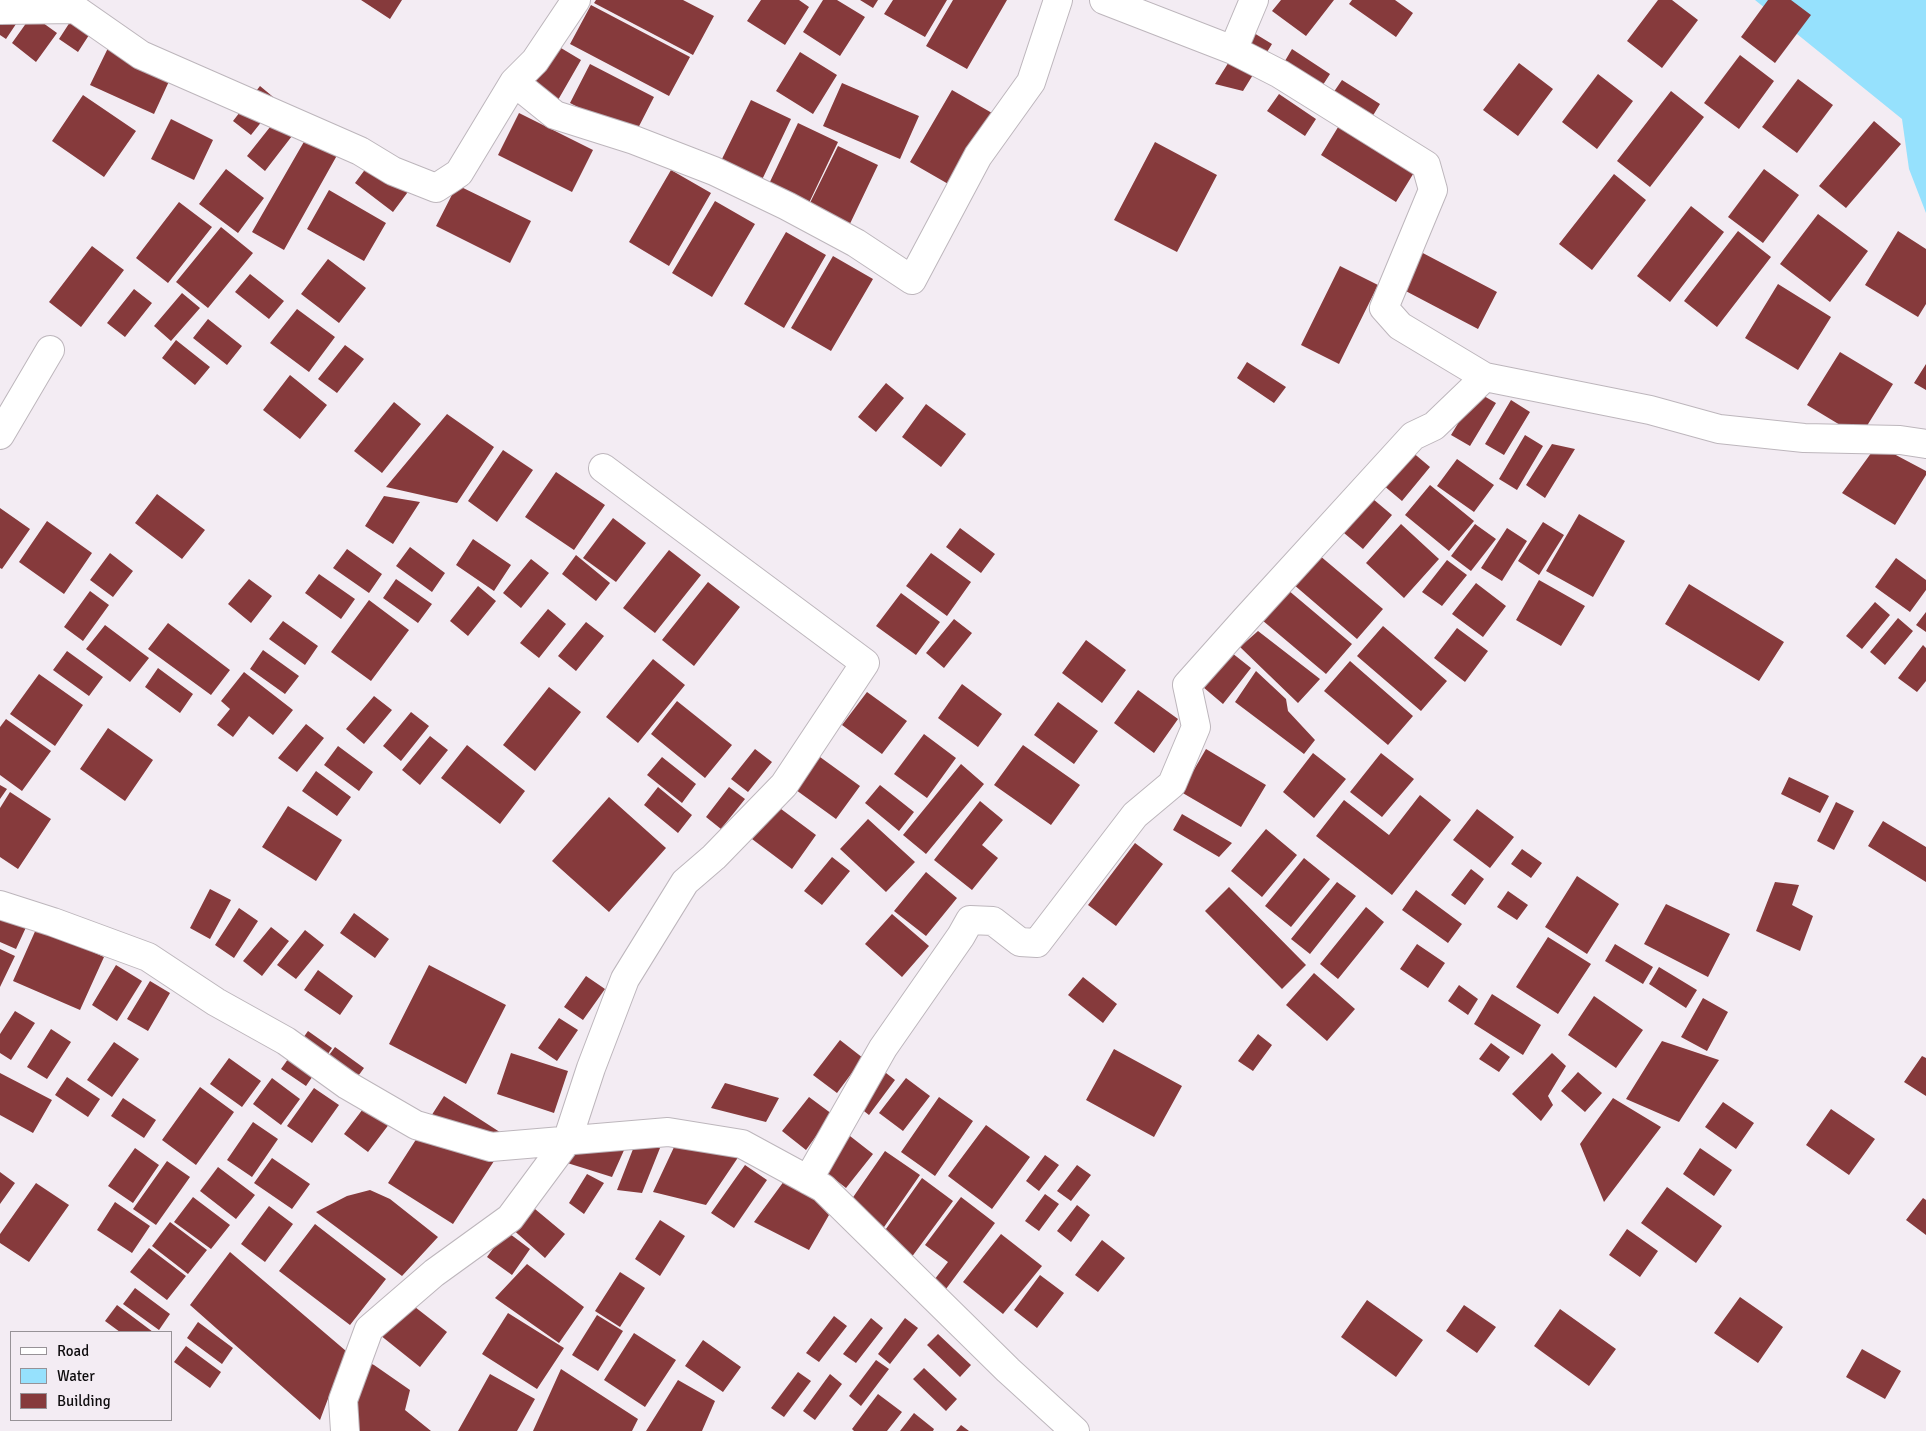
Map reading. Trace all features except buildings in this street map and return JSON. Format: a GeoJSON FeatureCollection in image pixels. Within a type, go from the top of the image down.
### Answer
{"type":"FeatureCollection","features":[{"type":"Feature","properties":{"kind":"street"},"geometry":{"type":"LineString","coordinates":[[0,10],[75,9],[141,55],[360,151],[393,171],[436,188],[459,173],[514,82],[535,61],[576,0]]}},
{"type":"Feature","properties":{"kind":"street"},"geometry":{"type":"LineString","coordinates":[[514,82],[555,115],[634,140],[714,172],[856,242],[912,280],[978,156],[1031,82],[1058,0]]}},
{"type":"Feature","properties":{"kind":"street"},"geometry":{"type":"LineString","coordinates":[[1104,0],[1232,50],[1280,74],[1426,165],[1433,190],[1384,308],[1400,326],[1485,377],[1650,410],[1719,429],[1804,438],[1900,440],[1926,444]]}},
{"type":"Feature","properties":{"kind":"street"},"geometry":{"type":"LineString","coordinates":[[1232,50],[1254,0]]}},
{"type":"Feature","properties":{"kind":"street"},"geometry":{"type":"LineString","coordinates":[[0,435],[50,350]]}},
{"type":"Feature","properties":{"kind":"street"},"geometry":{"type":"LineString","coordinates":[[808,1180],[883,1048],[961,936],[970,920],[993,920],[1020,942],[1037,943],[1135,815],[1172,784],[1196,727],[1187,685],[1413,436],[1434,426],[1485,377]]}},
{"type":"Feature","properties":{"kind":"street"},"geometry":{"type":"LineString","coordinates":[[345,1431],[343,1400],[369,1329],[434,1273],[510,1218],[567,1141],[591,1068],[625,979],[685,882],[714,857],[784,785],[865,663],[603,468]]}},
{"type":"Feature","properties":{"kind":"street"},"geometry":{"type":"LineString","coordinates":[[0,905],[53,922],[148,957],[216,1002],[286,1041],[347,1085],[416,1125],[491,1147],[668,1132],[742,1144],[823,1188],[1008,1370],[1076,1431]]}},
{"type":"Feature","properties":{"kind":"water"},"geometry":{"type":"Polygon","coordinates":[[[1755,0],[1926,0],[1926,213],[1909,169],[1902,119],[1755,0]]]}}]}
